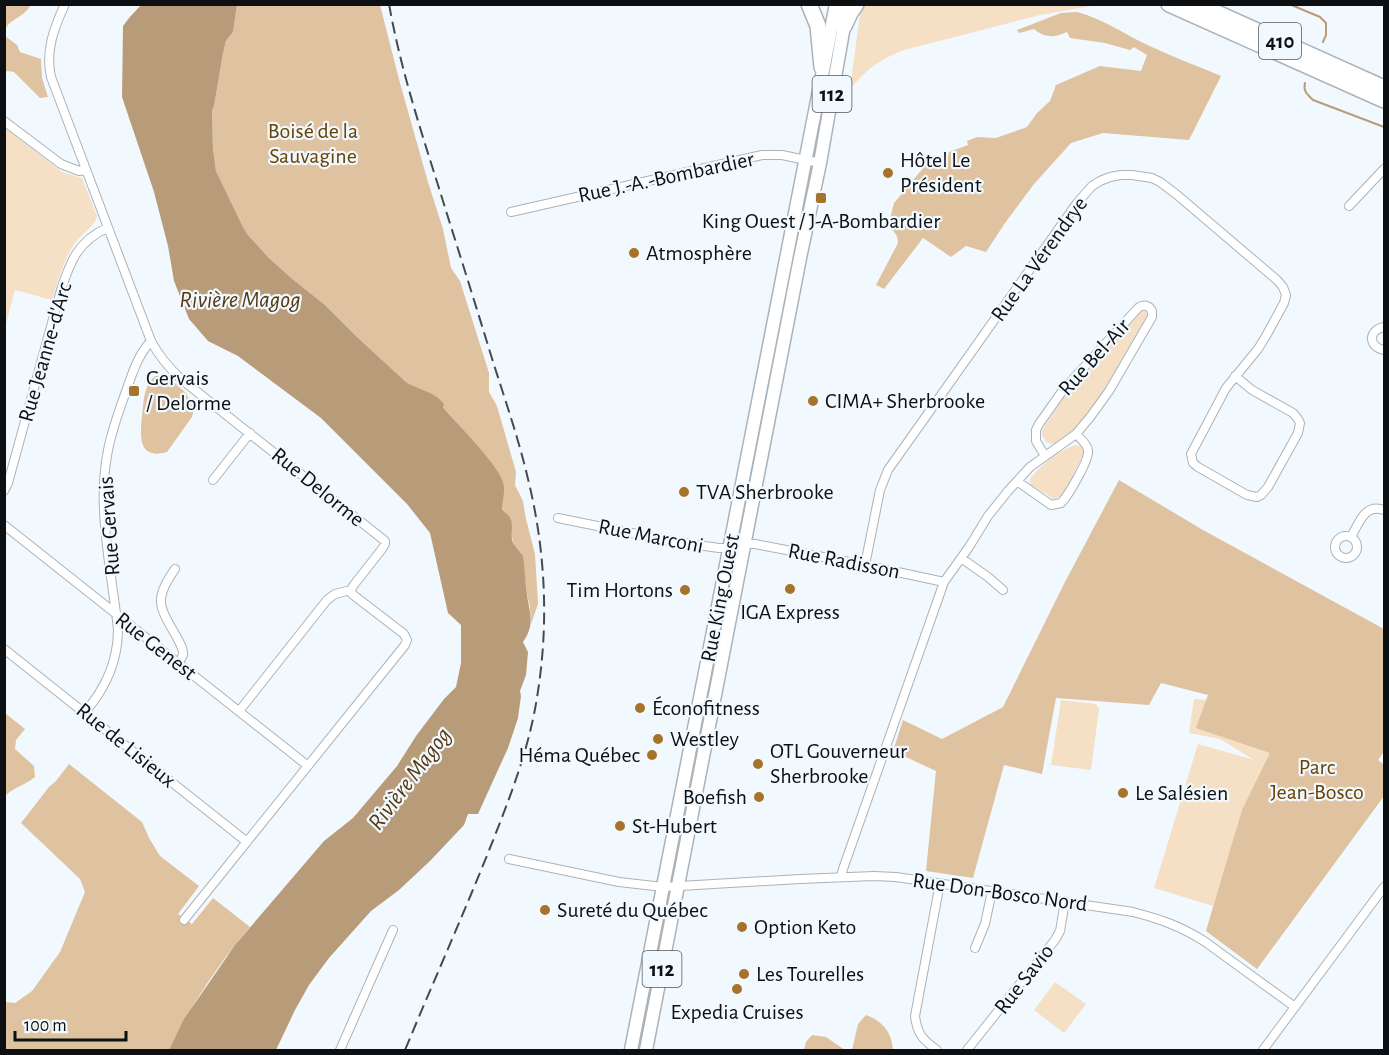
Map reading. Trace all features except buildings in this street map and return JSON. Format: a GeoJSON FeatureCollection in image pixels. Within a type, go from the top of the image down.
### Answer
{"type":"FeatureCollection","features":[{"type":"Feature","properties":{"kind":"highway"},"geometry":{"type":"LineString","coordinates":[[809,4],[819,32],[822,67]]}},
{"type":"Feature","properties":{"kind":"highway"},"geometry":{"type":"LineString","coordinates":[[844,26],[856,4]]}},
{"type":"Feature","properties":{"kind":"highway"},"geometry":{"type":"LineString","coordinates":[[1158,4],[1191,8]]}},
{"type":"Feature","properties":{"kind":"highway","name":"410"},"geometry":{"type":"LineString","coordinates":[[1169,4],[1191,8],[1384,88]]}},
{"type":"Feature","properties":{"kind":"highway","name":"410"},"geometry":{"type":"LineString","coordinates":[[1191,8],[1384,100]]}},
{"type":"Feature","properties":{"kind":"main road","name":"Rue King Ouest"},"geometry":{"type":"LineString","coordinates":[[632,1050],[836,4]]}},
{"type":"Feature","properties":{"kind":"main road","name":"Rue King Ouest"},"geometry":{"type":"LineString","coordinates":[[646,1050],[820,163],[847,4]]}},
{"type":"Feature","properties":{"kind":"street","name":"Rue Delorme"},"geometry":{"type":"LineString","coordinates":[[65,4],[52,36],[48,55],[49,69],[151,341],[170,369],[385,541],[382,549],[351,590]]}},
{"type":"Feature","properties":{"kind":"street"},"geometry":{"type":"LineString","coordinates":[[4,121],[61,164],[79,171],[86,170]]}},
{"type":"Feature","properties":{"kind":"street","name":"Rue J.-A.-Bombardier"},"geometry":{"type":"LineString","coordinates":[[512,212],[762,155],[782,155],[820,163]]}},
{"type":"Feature","properties":{"kind":"street"},"geometry":{"type":"LineString","coordinates":[[1349,206],[1384,169]]}},
{"type":"Feature","properties":{"kind":"street","name":"Rue La Vérendrye"},"geometry":{"type":"LineString","coordinates":[[865,565],[880,490],[888,470],[1077,203],[1092,186],[1100,181],[1121,175],[1132,175],[1160,182],[1281,284],[1286,295],[1281,308],[1258,349],[1235,376],[1226,388],[1191,454],[1193,463],[1203,471],[1247,495],[1257,497],[1262,495],[1268,487],[1298,433],[1299,423],[1293,413],[1259,394],[1235,376]]}},
{"type":"Feature","properties":{"kind":"street","name":"Rue Jeanne-d'Arc"},"geometry":{"type":"LineString","coordinates":[[4,491],[69,267],[83,244],[107,228]]}},
{"type":"Feature","properties":{"kind":"street","name":"Rue Bel-Air"},"geometry":{"type":"LineString","coordinates":[[841,877],[944,582],[988,516],[1017,481],[1030,467],[1076,434],[1091,416],[1109,391],[1152,317],[1149,307],[1143,305],[1138,308],[1059,395],[1036,430],[1036,441],[1045,456]]}},
{"type":"Feature","properties":{"kind":"street"},"geometry":{"type":"LineString","coordinates":[[1384,327],[1378,328],[1372,338],[1375,346],[1384,350]]}},
{"type":"Feature","properties":{"kind":"street","name":"Rue Gervais"},"geometry":{"type":"LineString","coordinates":[[85,712],[107,682],[118,642],[117,614],[105,516],[106,456],[138,358],[151,341]]}},
{"type":"Feature","properties":{"kind":"street"},"geometry":{"type":"LineString","coordinates":[[213,480],[250,433]]}},
{"type":"Feature","properties":{"kind":"street","name":"Rue Bel-Air"},"geometry":{"type":"LineString","coordinates":[[1017,481],[1051,505],[1061,503],[1088,457],[1088,448],[1076,434]]}},
{"type":"Feature","properties":{"kind":"street"},"geometry":{"type":"LineString","coordinates":[[1351,537],[1368,511],[1376,508],[1384,510]]}},
{"type":"Feature","properties":{"kind":"street","name":"Rue Marconi"},"geometry":{"type":"LineString","coordinates":[[558,518],[676,542],[719,548],[744,544]]}},
{"type":"Feature","properties":{"kind":"street","name":"Rue Genest"},"geometry":{"type":"LineString","coordinates":[[4,525],[308,766]]}},
{"type":"Feature","properties":{"kind":"street","name":"Rue Radisson"},"geometry":{"type":"LineString","coordinates":[[744,544],[755,544],[944,582]]}},
{"type":"Feature","properties":{"kind":"street"},"geometry":{"type":"LineString","coordinates":[[961,558],[1003,590]]}},
{"type":"Feature","properties":{"kind":"street"},"geometry":{"type":"LineString","coordinates":[[175,569],[168,579],[160,600],[161,609],[182,650],[182,658],[178,663]]}},
{"type":"Feature","properties":{"kind":"street"},"geometry":{"type":"LineString","coordinates":[[184,920],[405,645],[407,640],[404,633],[356,598],[351,590],[335,594],[327,600],[240,711]]}},
{"type":"Feature","properties":{"kind":"street","name":"Rue de Lisieux"},"geometry":{"type":"LineString","coordinates":[[4,649],[247,842]]}},
{"type":"Feature","properties":{"kind":"street","name":"Rue Don-Bosco Nord"},"geometry":{"type":"LineString","coordinates":[[509,859],[619,882],[663,887],[841,877],[896,877],[1133,912],[1177,926],[1204,941],[1295,1007]]}},
{"type":"Feature","properties":{"kind":"street"},"geometry":{"type":"LineString","coordinates":[[937,1050],[921,1037],[915,1016],[940,883]]}},
{"type":"Feature","properties":{"kind":"street"},"geometry":{"type":"LineString","coordinates":[[1263,1050],[1384,887]]}},
{"type":"Feature","properties":{"kind":"street"},"geometry":{"type":"LineString","coordinates":[[975,948],[985,924],[992,891]]}},
{"type":"Feature","properties":{"kind":"street","name":"Rue Savio"},"geometry":{"type":"LineString","coordinates":[[968,1050],[1055,940],[1060,931],[1065,901]]}},
{"type":"Feature","properties":{"kind":"street"},"geometry":{"type":"LineString","coordinates":[[340,1050],[393,930]]}},
{"type":"Feature","properties":{"kind":"green space"},"geometry":{"type":"Polygon","coordinates":[[[5,4],[31,5],[7,26],[5,32],[5,4]]]}},
{"type":"Feature","properties":{"kind":"green space","name":"Boisé de la Sauvagine"},"geometry":{"type":"Polygon","coordinates":[[[237,5],[380,5],[400,83],[443,229],[451,268],[460,281],[489,373],[489,392],[497,406],[516,472],[515,485],[523,501],[535,554],[538,604],[531,624],[521,552],[513,541],[509,516],[502,508],[502,485],[495,468],[443,407],[406,382],[325,305],[268,257],[243,227],[216,171],[212,111],[223,53],[226,41],[233,32],[237,5]]]}},
{"type":"Feature","properties":{"kind":"green space"},"geometry":{"type":"Polygon","coordinates":[[[862,5],[1093,5],[1040,15],[904,50],[874,65],[850,89],[862,5]]]}},
{"type":"Feature","properties":{"kind":"green space"},"geometry":{"type":"Polygon","coordinates":[[[1077,12],[1221,76],[1189,140],[1103,133],[1071,143],[1034,184],[986,252],[966,246],[951,257],[923,238],[884,289],[876,285],[898,243],[897,236],[891,228],[894,203],[934,155],[938,164],[947,159],[949,152],[968,145],[967,141],[977,137],[996,138],[1027,127],[1050,101],[1056,85],[1100,66],[1141,71],[1147,55],[1134,47],[1130,50],[1105,43],[1070,38],[1067,32],[1050,36],[1034,29],[1019,33],[1017,30],[1061,13],[1077,12]]]}},
{"type":"Feature","properties":{"kind":"green space"},"geometry":{"type":"Polygon","coordinates":[[[5,36],[17,45],[20,52],[41,59],[42,78],[48,97],[40,98],[14,72],[5,73],[5,36]]]}},
{"type":"Feature","properties":{"kind":"green space"},"geometry":{"type":"Polygon","coordinates":[[[5,128],[62,172],[82,178],[97,216],[95,222],[69,252],[52,300],[15,290],[5,328],[5,128]]]}},
{"type":"Feature","properties":{"kind":"green space"},"geometry":{"type":"Polygon","coordinates":[[[1142,310],[1146,311],[1147,316],[1100,397],[1077,427],[1057,443],[1046,442],[1042,430],[1071,387],[1142,310]]]}},
{"type":"Feature","properties":{"kind":"green space"},"geometry":{"type":"Polygon","coordinates":[[[155,376],[162,376],[176,384],[186,393],[194,409],[192,417],[167,452],[158,454],[146,450],[141,439],[145,394],[155,376]]]}},
{"type":"Feature","properties":{"kind":"green space"},"geometry":{"type":"Polygon","coordinates":[[[1076,445],[1082,448],[1084,453],[1062,496],[1054,499],[1031,485],[1030,479],[1045,463],[1056,454],[1076,445]]]}},
{"type":"Feature","properties":{"kind":"green space"},"geometry":{"type":"Polygon","coordinates":[[[1119,480],[1203,530],[1384,629],[1384,751],[1378,760],[1384,765],[1384,796],[1257,969],[1206,931],[1242,810],[1270,753],[1196,728],[1208,695],[1161,683],[1149,705],[1056,698],[1042,774],[1004,765],[973,878],[926,871],[936,771],[893,751],[903,720],[942,739],[1003,707],[1119,480]]]}},
{"type":"Feature","properties":{"kind":"green space","name":"Parc Jean-Bosco"},"geometry":{"type":"Polygon","coordinates":[[[1194,699],[1384,713],[1384,751],[1378,760],[1384,765],[1384,796],[1257,969],[1206,931],[1213,906],[1154,888],[1198,744],[1254,760],[1220,739],[1189,733],[1194,699]]]}},
{"type":"Feature","properties":{"kind":"green space"},"geometry":{"type":"Polygon","coordinates":[[[1061,700],[1096,704],[1099,709],[1091,770],[1051,765],[1061,700]]]}},
{"type":"Feature","properties":{"kind":"green space"},"geometry":{"type":"Polygon","coordinates":[[[5,713],[25,729],[16,740],[15,749],[34,766],[35,777],[5,796],[5,713]]]}},
{"type":"Feature","properties":{"kind":"green space"},"geometry":{"type":"Polygon","coordinates":[[[69,764],[142,822],[160,856],[199,886],[178,914],[192,924],[213,898],[250,927],[205,986],[169,1050],[5,1050],[5,1002],[15,1003],[32,991],[60,952],[85,892],[80,879],[21,823],[69,764]]]}},
{"type":"Feature","properties":{"kind":"green space"},"geometry":{"type":"Polygon","coordinates":[[[1055,982],[1086,1004],[1064,1033],[1034,1010],[1055,982]]]}},
{"type":"Feature","properties":{"kind":"green space"},"geometry":{"type":"Polygon","coordinates":[[[866,1015],[886,1028],[893,1050],[852,1050],[858,1024],[866,1015]]]}},
{"type":"Feature","properties":{"kind":"green space"},"geometry":{"type":"Polygon","coordinates":[[[812,1035],[826,1037],[845,1050],[804,1050],[806,1042],[812,1035]]]}},
{"type":"Feature","properties":{"kind":"water","name":"Rivière Magog"},"geometry":{"type":"Polygon","coordinates":[[[142,4],[237,5],[233,32],[226,41],[223,53],[212,111],[213,149],[216,171],[243,227],[268,257],[325,305],[406,382],[436,396],[444,404],[443,407],[487,457],[501,478],[504,486],[502,509],[511,518],[512,540],[524,561],[531,619],[527,636],[523,642],[528,652],[526,675],[520,691],[518,718],[508,748],[478,814],[468,814],[464,825],[430,861],[399,890],[371,911],[329,958],[309,985],[276,1050],[169,1050],[184,1019],[235,945],[324,841],[353,818],[397,766],[416,736],[456,687],[461,663],[461,625],[448,613],[430,533],[407,504],[321,418],[238,356],[208,341],[189,319],[174,281],[168,246],[154,192],[122,97],[123,26],[142,4]]]}},
{"type":"Feature","properties":{"kind":"waterway"},"geometry":{"type":"LineString","coordinates":[[1289,4],[1320,17],[1326,23],[1326,35],[1323,42]]}},
{"type":"Feature","properties":{"kind":"waterway"},"geometry":{"type":"LineString","coordinates":[[1305,83],[1305,90],[1313,100],[1384,127]]}},
{"type":"Feature","properties":{"kind":"railway"},"geometry":{"type":"LineString","coordinates":[[389,4],[404,73],[417,118],[524,463],[534,505],[544,584],[543,638],[538,691],[530,733],[518,774],[478,878],[405,1050]]}},
{"type":"Feature","properties":{"kind":"place","name":"Hôtel Le Président"},"geometry":{"type":"Point","coordinates":[888,173]}},
{"type":"Feature","properties":{"kind":"place","name":"King Ouest / J-A-Bombardier"},"geometry":{"type":"Point","coordinates":[821,198]}},
{"type":"Feature","properties":{"kind":"place","name":"Atmosphère"},"geometry":{"type":"Point","coordinates":[634,253]}},
{"type":"Feature","properties":{"kind":"place","name":"Gervais / Delorme"},"geometry":{"type":"Point","coordinates":[134,391]}},
{"type":"Feature","properties":{"kind":"place","name":"CIMA+ Sherbrooke"},"geometry":{"type":"Point","coordinates":[813,401]}},
{"type":"Feature","properties":{"kind":"place","name":"TVA Sherbrooke"},"geometry":{"type":"Point","coordinates":[684,492]}},
{"type":"Feature","properties":{"kind":"place","name":"IGA Express"},"geometry":{"type":"Point","coordinates":[790,589]}},
{"type":"Feature","properties":{"kind":"place","name":"Tim Hortons"},"geometry":{"type":"Point","coordinates":[685,590]}},
{"type":"Feature","properties":{"kind":"place","name":"Éconofitness"},"geometry":{"type":"Point","coordinates":[640,708]}},
{"type":"Feature","properties":{"kind":"place","name":"Westley"},"geometry":{"type":"Point","coordinates":[658,739]}},
{"type":"Feature","properties":{"kind":"place","name":"Héma Québec"},"geometry":{"type":"Point","coordinates":[652,755]}},
{"type":"Feature","properties":{"kind":"place","name":"OTL Gouverneur Sherbrooke"},"geometry":{"type":"Point","coordinates":[758,764]}},
{"type":"Feature","properties":{"kind":"place","name":"Le Salésien"},"geometry":{"type":"Point","coordinates":[1123,793]}},
{"type":"Feature","properties":{"kind":"place","name":"Boefish"},"geometry":{"type":"Point","coordinates":[759,797]}},
{"type":"Feature","properties":{"kind":"place","name":"St-Hubert"},"geometry":{"type":"Point","coordinates":[620,826]}},
{"type":"Feature","properties":{"kind":"place","name":"Sureté du Québec"},"geometry":{"type":"Point","coordinates":[545,910]}},
{"type":"Feature","properties":{"kind":"place","name":"Option Keto"},"geometry":{"type":"Point","coordinates":[742,927]}},
{"type":"Feature","properties":{"kind":"place","name":"Les Tourelles"},"geometry":{"type":"Point","coordinates":[744,974]}},
{"type":"Feature","properties":{"kind":"place","name":"Expedia Cruises"},"geometry":{"type":"Point","coordinates":[737,989]}}]}
